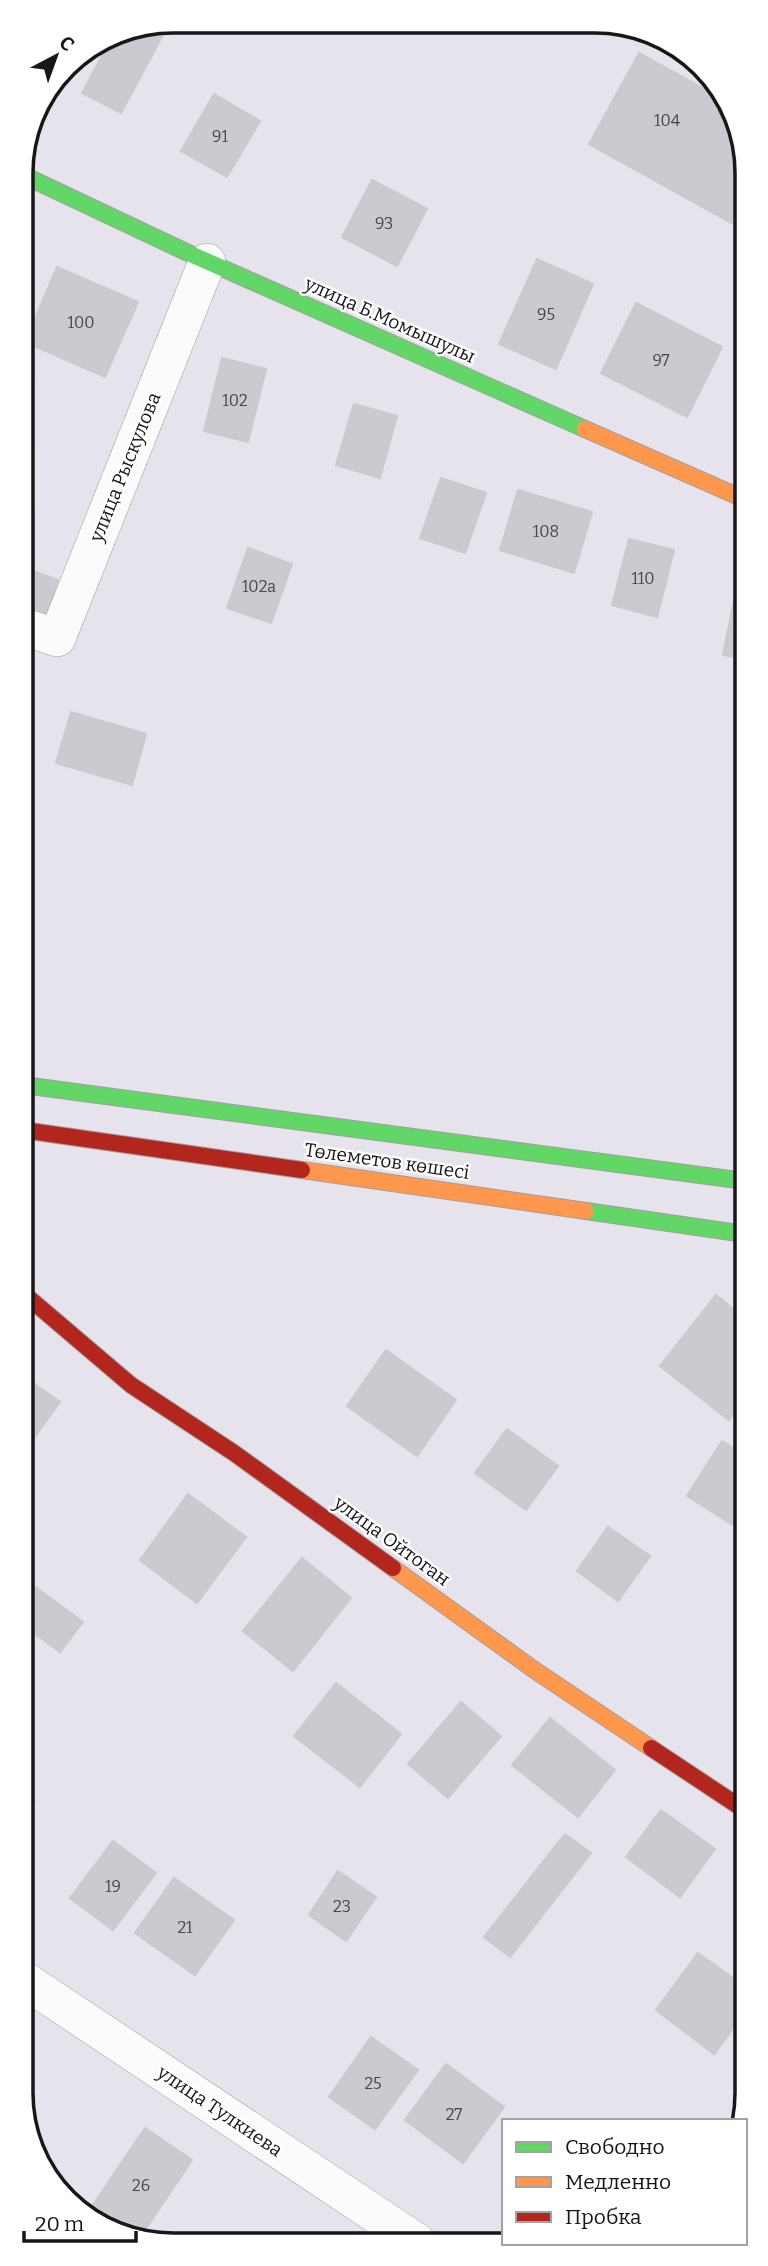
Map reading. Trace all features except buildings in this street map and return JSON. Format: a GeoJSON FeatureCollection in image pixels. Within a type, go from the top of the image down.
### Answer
{"type":"FeatureCollection","features":[{"type":"Feature","properties":{"kind":"street","name":"улица Б.Момышулы"},"geometry":{"type":"LineString","coordinates":[[34,180],[207,262],[735,495]]}},
{"type":"Feature","properties":{"kind":"street","name":"улица Рыскулова"},"geometry":{"type":"LineString","coordinates":[[34,630],[57,638],[207,262]]}},
{"type":"Feature","properties":{"kind":"street","name":"Төлеметов көшесі"},"geometry":{"type":"LineString","coordinates":[[34,1087],[734,1179]]}},
{"type":"Feature","properties":{"kind":"street","name":"Төлеметов көшесі"},"geometry":{"type":"LineString","coordinates":[[33,1132],[734,1232]]}},
{"type":"Feature","properties":{"kind":"street","name":"улица Ойтоган"},"geometry":{"type":"LineString","coordinates":[[33,1302],[131,1385],[234,1452],[533,1669],[734,1803]]}},
{"type":"Feature","properties":{"kind":"street","name":"улица Тулкиева"},"geometry":{"type":"LineString","coordinates":[[33,1986],[404,2233]]}},
{"type":"Feature","properties":{"kind":"traffic: fast"},"geometry":{"type":"LineString","coordinates":[[34,180],[186,252],[585,429]]}},
{"type":"Feature","properties":{"kind":"traffic: fast"},"geometry":{"type":"LineString","coordinates":[[34,1086],[734,1180]]}},
{"type":"Feature","properties":{"kind":"traffic: fast"},"geometry":{"type":"LineString","coordinates":[[586,1211],[734,1232]]}},
{"type":"Feature","properties":{"kind":"traffic: slow"},"geometry":{"type":"LineString","coordinates":[[585,429],[735,495]]}},
{"type":"Feature","properties":{"kind":"traffic: slow"},"geometry":{"type":"LineString","coordinates":[[302,1170],[586,1211]]}},
{"type":"Feature","properties":{"kind":"traffic: slow"},"geometry":{"type":"LineString","coordinates":[[393,1568],[533,1669],[651,1748]]}},
{"type":"Feature","properties":{"kind":"traffic: jam"},"geometry":{"type":"LineString","coordinates":[[33,1132],[302,1170]]}},
{"type":"Feature","properties":{"kind":"traffic: jam"},"geometry":{"type":"LineString","coordinates":[[33,1302],[131,1385],[234,1453],[393,1568]]}},
{"type":"Feature","properties":{"kind":"traffic: jam"},"geometry":{"type":"LineString","coordinates":[[651,1748],[734,1803]]}}]}
